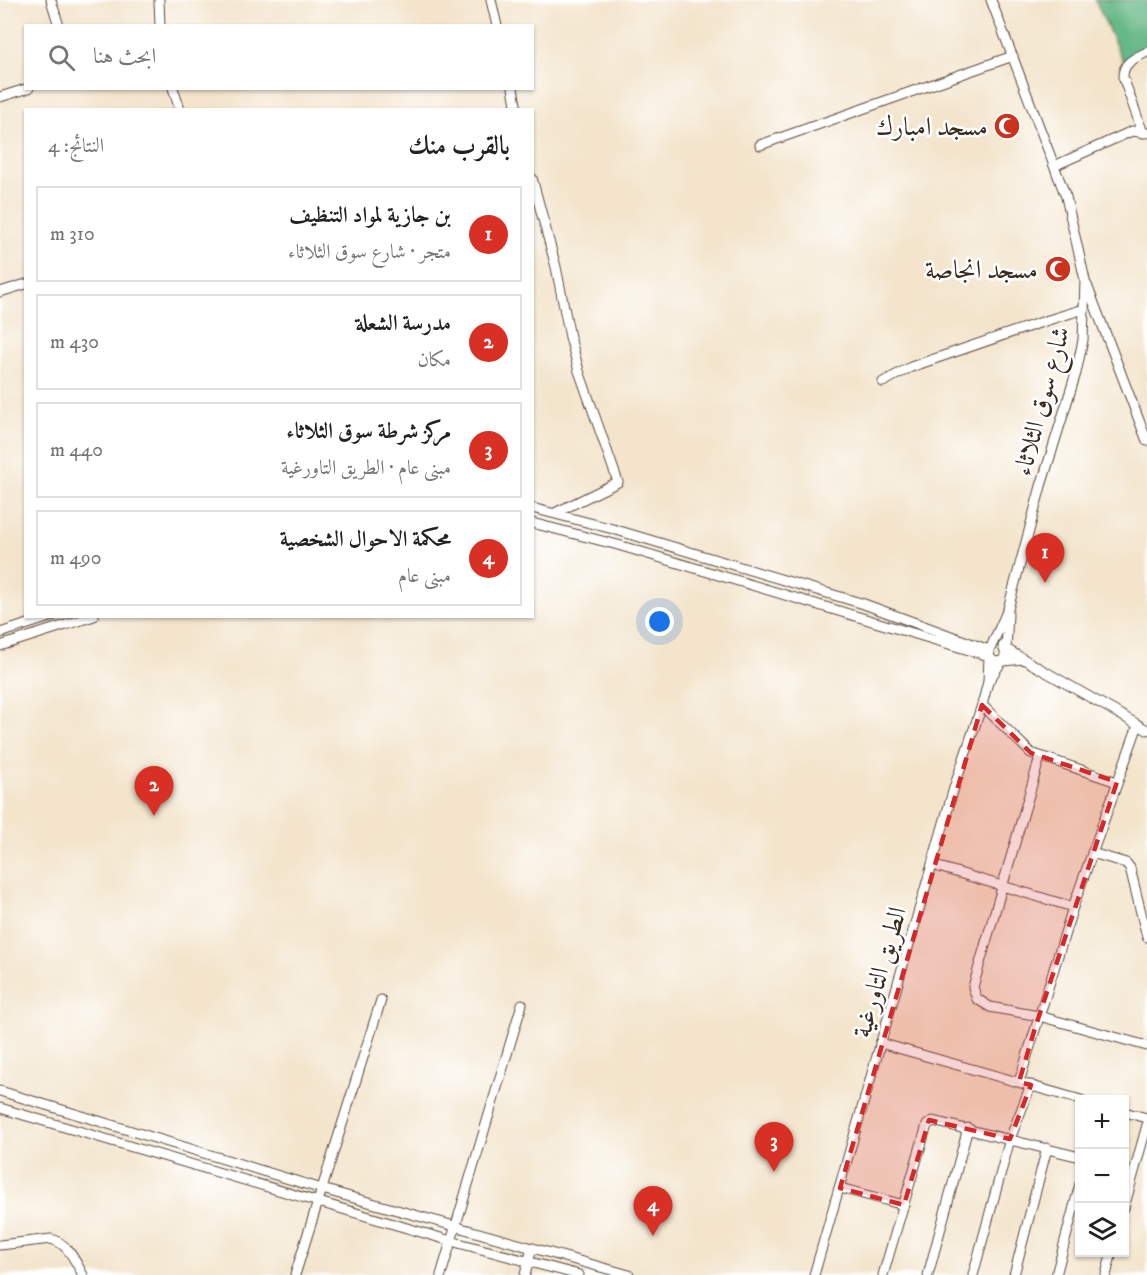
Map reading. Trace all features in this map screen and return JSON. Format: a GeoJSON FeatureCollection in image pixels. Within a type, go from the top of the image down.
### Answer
{"type":"FeatureCollection","features":[{"type":"Feature","properties":{"kind":"street"},"geometry":{"type":"LineString","coordinates":[[51,0],[58,24]]}},
{"type":"Feature","properties":{"kind":"street"},"geometry":{"type":"LineString","coordinates":[[159,0],[160,24]]}},
{"type":"Feature","properties":{"kind":"street"},"geometry":{"type":"LineString","coordinates":[[491,0],[497,24]]}},
{"type":"Feature","properties":{"kind":"street","name":"شارع سوق الثلاثاء"},"geometry":{"type":"LineString","coordinates":[[991,0],[1066,197],[1085,280],[1083,340],[1076,373],[1041,486],[1008,609]]}},
{"type":"Feature","properties":{"kind":"street"},"geometry":{"type":"LineString","coordinates":[[1145,133],[1123,77],[1123,69],[1127,63],[1147,52]]}},
{"type":"Feature","properties":{"kind":"street"},"geometry":{"type":"LineString","coordinates":[[760,145],[1012,56]]}},
{"type":"Feature","properties":{"kind":"street"},"geometry":{"type":"LineString","coordinates":[[0,97],[24,89]]}},
{"type":"Feature","properties":{"kind":"street"},"geometry":{"type":"LineString","coordinates":[[174,90],[179,108]]}},
{"type":"Feature","properties":{"kind":"street"},"geometry":{"type":"LineString","coordinates":[[513,90],[518,108]]}},
{"type":"Feature","properties":{"kind":"street"},"geometry":{"type":"LineString","coordinates":[[1054,166],[1132,131],[1145,133]]}},
{"type":"Feature","properties":{"kind":"street"},"geometry":{"type":"LineString","coordinates":[[534,185],[556,267],[579,371],[618,482],[555,513]]}},
{"type":"Feature","properties":{"kind":"street"},"geometry":{"type":"LineString","coordinates":[[1085,280],[1147,441]]}},
{"type":"Feature","properties":{"kind":"street"},"geometry":{"type":"LineString","coordinates":[[0,292],[24,285]]}},
{"type":"Feature","properties":{"kind":"street"},"geometry":{"type":"LineString","coordinates":[[883,382],[910,367],[1084,309]]}},
{"type":"Feature","properties":{"kind":"street"},"geometry":{"type":"LineString","coordinates":[[534,508],[728,562],[864,604],[990,651]]}},
{"type":"Feature","properties":{"kind":"street"},"geometry":{"type":"LineString","coordinates":[[534,524],[618,545],[881,622],[949,645],[990,651],[999,644],[1143,728],[1118,782],[1073,907],[1019,1082]]}},
{"type":"Feature","properties":{"kind":"street"},"geometry":{"type":"LineString","coordinates":[[725,578],[728,562]]}},
{"type":"Feature","properties":{"kind":"street"},"geometry":{"type":"LineString","coordinates":[[988,682],[1005,658],[1008,609]]}},
{"type":"Feature","properties":{"kind":"street"},"geometry":{"type":"LineString","coordinates":[[988,682],[990,651],[1008,609]]}},
{"type":"Feature","properties":{"kind":"street"},"geometry":{"type":"LineString","coordinates":[[0,633],[47,618]]}},
{"type":"Feature","properties":{"kind":"street"},"geometry":{"type":"LineString","coordinates":[[0,646],[88,618]]}},
{"type":"Feature","properties":{"kind":"street"},"geometry":{"type":"LineString","coordinates":[[990,651],[992,660],[1001,662],[1023,659]]}},
{"type":"Feature","properties":{"kind":"street","name":"الطريق التاورغية"},"geometry":{"type":"LineString","coordinates":[[814,1275],[954,788],[988,682]]}},
{"type":"Feature","properties":{"kind":"street"},"geometry":{"type":"LineString","coordinates":[[982,705],[1031,753],[1118,782]]}},
{"type":"Feature","properties":{"kind":"street"},"geometry":{"type":"LineString","coordinates":[[1040,757],[973,987],[976,999],[990,1007],[1039,1016],[1147,1046]]}},
{"type":"Feature","properties":{"kind":"street"},"geometry":{"type":"LineString","coordinates":[[1092,853],[1126,863],[1130,868],[1147,937]]}},
{"type":"Feature","properties":{"kind":"street"},"geometry":{"type":"LineString","coordinates":[[932,865],[1073,907]]}},
{"type":"Feature","properties":{"kind":"street"},"geometry":{"type":"LineString","coordinates":[[295,1275],[381,1000]]}},
{"type":"Feature","properties":{"kind":"street"},"geometry":{"type":"LineString","coordinates":[[441,1275],[522,1004]]}},
{"type":"Feature","properties":{"kind":"street"},"geometry":{"type":"LineString","coordinates":[[880,1043],[1075,1098]]}},
{"type":"Feature","properties":{"kind":"street"},"geometry":{"type":"LineString","coordinates":[[974,1275],[1010,1138],[1031,1085]]}},
{"type":"Feature","properties":{"kind":"street"},"geometry":{"type":"LineString","coordinates":[[0,1090],[322,1189],[629,1275]]}},
{"type":"Feature","properties":{"kind":"street"},"geometry":{"type":"LineString","coordinates":[[0,1108],[451,1241],[579,1275]]}},
{"type":"Feature","properties":{"kind":"street"},"geometry":{"type":"LineString","coordinates":[[1129,1113],[1147,1118]]}},
{"type":"Feature","properties":{"kind":"street"},"geometry":{"type":"LineString","coordinates":[[883,1275],[927,1125],[933,1121],[1075,1156]]}},
{"type":"Feature","properties":{"kind":"street"},"geometry":{"type":"LineString","coordinates":[[1126,1203],[1147,1125]]}},
{"type":"Feature","properties":{"kind":"street"},"geometry":{"type":"LineString","coordinates":[[928,1275],[968,1128]]}},
{"type":"Feature","properties":{"kind":"street"},"geometry":{"type":"LineString","coordinates":[[1014,1275],[1047,1148]]}},
{"type":"Feature","properties":{"kind":"street"},"geometry":{"type":"LineString","coordinates":[[840,1188],[904,1205]]}},
{"type":"Feature","properties":{"kind":"street"},"geometry":{"type":"LineString","coordinates":[[1056,1275],[1075,1203]]}},
{"type":"Feature","properties":{"kind":"street"},"geometry":{"type":"LineString","coordinates":[[0,1245],[51,1239],[60,1241],[69,1250],[83,1275]]}},
{"type":"Feature","properties":{"kind":"street"},"geometry":{"type":"LineString","coordinates":[[525,1275],[532,1248]]}},
{"type":"Feature","properties":{"kind":"street"},"geometry":{"type":"LineString","coordinates":[[1106,1275],[1111,1257]]}},
{"type":"Feature","properties":{"kind":"highlighted area"},"geometry":{"type":"Polygon","coordinates":[[[982,705],[1031,753],[1117,782],[1035,1028],[1019,1082],[1031,1085],[1010,1139],[929,1120],[904,1205],[840,1188],[982,705]]]}},
{"type":"Feature","properties":{"kind":"green space"},"geometry":{"type":"Polygon","coordinates":[[[1095,0],[1147,0],[1147,48],[1123,61],[1095,0]]]}},
{"type":"Feature","properties":{"kind":"place","name":"مسجد امبارك"},"geometry":{"type":"Point","coordinates":[1007,126]}},
{"type":"Feature","properties":{"kind":"place","name":"مسجد انجاصة"},"geometry":{"type":"Point","coordinates":[1058,269]}},
{"type":"Feature","properties":{"kind":"place","name":"بن جازية لمواد التنظيف"},"geometry":{"type":"Point","coordinates":[1045,583]}},
{"type":"Feature","properties":{"kind":"place","name":"مدرسة الشعلة"},"geometry":{"type":"Point","coordinates":[154,816]}},
{"type":"Feature","properties":{"kind":"place","name":"مركز شرطة سوق الثلاثاء"},"geometry":{"type":"Point","coordinates":[774,1172]}},
{"type":"Feature","properties":{"kind":"place","name":"محكمة الاحوال الشخصية"},"geometry":{"type":"Point","coordinates":[653,1236]}}]}
